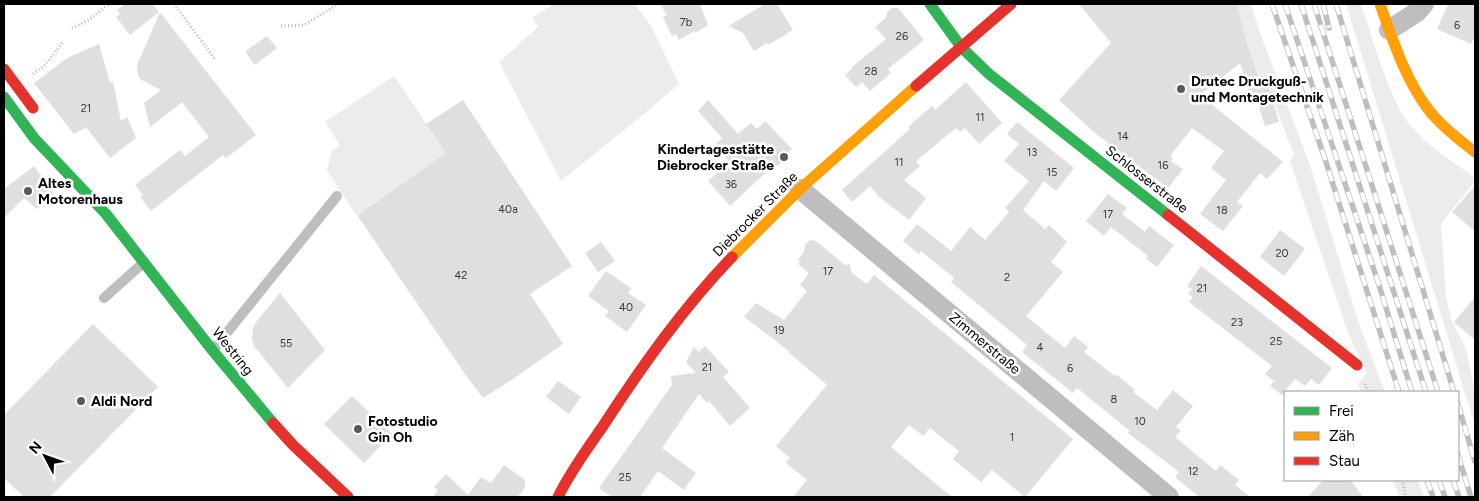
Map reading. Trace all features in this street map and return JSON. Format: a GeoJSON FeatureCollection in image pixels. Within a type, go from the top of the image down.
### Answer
{"type":"FeatureCollection","features":[{"type":"Feature","properties":{"kind":"street","name":"Schlosserstraße"},"geometry":{"type":"LineString","coordinates":[[930,4],[961,47],[989,74],[1357,365]]}},
{"type":"Feature","properties":{"kind":"street","name":"Diebrocker Straße"},"geometry":{"type":"LineString","coordinates":[[558,497],[564,485],[656,348],[684,311],[754,235],[800,189],[861,133],[1011,4]]}},
{"type":"Feature","properties":{"kind":"street"},"geometry":{"type":"LineString","coordinates":[[1380,4],[1389,30],[1420,97],[1442,124],[1475,152]]}},
{"type":"Feature","properties":{"kind":"street"},"geometry":{"type":"LineString","coordinates":[[1389,30],[1417,12],[1424,4]]}},
{"type":"Feature","properties":{"kind":"street"},"geometry":{"type":"LineString","coordinates":[[4,69],[42,119]]}},
{"type":"Feature","properties":{"kind":"street","name":"Westring"},"geometry":{"type":"LineString","coordinates":[[4,97],[34,138],[106,214],[212,351],[262,410],[293,445],[348,497]]}},
{"type":"Feature","properties":{"kind":"street","name":"Westring"},"geometry":{"type":"LineString","coordinates":[[75,164],[106,214]]}},
{"type":"Feature","properties":{"kind":"street","name":"Zimmerstraße"},"geometry":{"type":"LineString","coordinates":[[800,189],[1169,497]]}},
{"type":"Feature","properties":{"kind":"street","name":"Diebrocker Straße"},"geometry":{"type":"LineString","coordinates":[[552,497],[564,485]]}},
{"type":"Feature","properties":{"kind":"lane"},"geometry":{"type":"LineString","coordinates":[[212,351],[337,196]]}},
{"type":"Feature","properties":{"kind":"lane"},"geometry":{"type":"LineString","coordinates":[[104,298],[144,262]]}},
{"type":"Feature","properties":{"kind":"path"},"geometry":{"type":"LineString","coordinates":[[72,28],[89,20],[109,4]]}},
{"type":"Feature","properties":{"kind":"path"},"geometry":{"type":"LineString","coordinates":[[174,4],[215,59]]}},
{"type":"Feature","properties":{"kind":"path"},"geometry":{"type":"LineString","coordinates":[[281,26],[304,25],[338,4]]}},
{"type":"Feature","properties":{"kind":"path"},"geometry":{"type":"LineString","coordinates":[[37,72],[45,66],[63,42]]}},
{"type":"Feature","properties":{"kind":"path"},"geometry":{"type":"LineString","coordinates":[[1402,481],[1406,497]]}},
{"type":"Feature","properties":{"kind":"shaded area"},"geometry":{"type":"Polygon","coordinates":[[[554,4],[635,4],[651,26],[679,84],[561,181],[499,62],[538,27],[532,18],[554,4]]]}},
{"type":"Feature","properties":{"kind":"shaded area"},"geometry":{"type":"Polygon","coordinates":[[[1237,4],[1251,4],[1260,33],[1310,165],[1358,321],[1385,391],[1361,391],[1358,384],[1367,373],[1348,333],[1290,161],[1294,155],[1268,87],[1262,88],[1246,40],[1237,4]]]}},
{"type":"Feature","properties":{"kind":"shaded area"},"geometry":{"type":"Polygon","coordinates":[[[1346,4],[1361,4],[1389,86],[1401,112],[1408,122],[1425,140],[1475,178],[1475,181],[1441,224],[1446,297],[1452,321],[1466,349],[1475,392],[1475,426],[1346,4]]]}},
{"type":"Feature","properties":{"kind":"shaded area"},"geometry":{"type":"Polygon","coordinates":[[[394,76],[446,153],[356,215],[327,170],[332,151],[340,145],[325,122],[394,76]]]}},
{"type":"Feature","properties":{"kind":"shaded area"},"geometry":{"type":"Polygon","coordinates":[[[1393,481],[1418,481],[1424,497],[1415,497],[1414,495],[1399,497],[1393,481]]]}},
{"type":"Feature","properties":{"kind":"building"},"geometry":{"type":"Polygon","coordinates":[[[125,4],[152,4],[159,12],[130,35],[116,17],[120,14],[117,10],[125,4]]]}},
{"type":"Feature","properties":{"kind":"building"},"geometry":{"type":"Polygon","coordinates":[[[660,4],[700,4],[708,25],[679,40],[676,34],[672,36],[663,17],[667,15],[660,4]]]}},
{"type":"Feature","properties":{"kind":"building"},"geometry":{"type":"Polygon","coordinates":[[[765,4],[777,4],[793,30],[754,51],[743,33],[729,26],[765,4]]]}},
{"type":"Feature","properties":{"kind":"building"},"geometry":{"type":"Polygon","coordinates":[[[1079,4],[1237,4],[1246,40],[1262,88],[1268,86],[1279,122],[1265,126],[1257,100],[1252,102],[1240,63],[1200,95],[1283,162],[1267,179],[1260,173],[1237,202],[1243,206],[1223,231],[1200,214],[1226,180],[1211,168],[1224,151],[1192,128],[1170,156],[1173,158],[1171,161],[1183,169],[1168,188],[1095,133],[1059,100],[1111,43],[1079,4]]]}},
{"type":"Feature","properties":{"kind":"building"},"geometry":{"type":"Polygon","coordinates":[[[1448,4],[1475,4],[1475,36],[1471,44],[1437,29],[1448,4]]]}},
{"type":"Feature","properties":{"kind":"building"},"geometry":{"type":"Polygon","coordinates":[[[892,8],[898,8],[924,40],[888,69],[891,73],[870,91],[862,82],[856,87],[845,75],[886,39],[875,27],[886,18],[887,12],[892,8]]]}},
{"type":"Feature","properties":{"kind":"building"},"geometry":{"type":"Polygon","coordinates":[[[160,12],[256,135],[226,158],[223,155],[151,211],[140,197],[143,195],[135,185],[180,150],[185,156],[209,137],[182,102],[150,127],[144,103],[161,90],[140,79],[137,65],[160,12]]]}},
{"type":"Feature","properties":{"kind":"building"},"geometry":{"type":"Polygon","coordinates":[[[267,36],[277,48],[255,65],[246,51],[267,36]]]}},
{"type":"Feature","properties":{"kind":"building"},"geometry":{"type":"Polygon","coordinates":[[[99,44],[110,83],[113,81],[121,121],[127,117],[136,138],[110,158],[86,127],[74,134],[34,83],[67,58],[99,44]]]}},
{"type":"Feature","properties":{"kind":"building"},"geometry":{"type":"Polygon","coordinates":[[[966,82],[1002,123],[979,144],[965,128],[960,132],[956,128],[916,161],[920,166],[904,180],[926,198],[909,220],[878,196],[870,186],[852,202],[842,190],[910,129],[908,127],[932,106],[935,110],[966,82]]]}},
{"type":"Feature","properties":{"kind":"building"},"geometry":{"type":"Polygon","coordinates":[[[463,100],[572,266],[530,294],[563,344],[483,398],[357,215],[446,153],[426,124],[463,100]]]}},
{"type":"Feature","properties":{"kind":"building"},"geometry":{"type":"Polygon","coordinates":[[[708,100],[738,134],[751,123],[757,129],[765,121],[792,149],[787,153],[789,155],[777,166],[775,164],[730,206],[708,181],[729,161],[715,145],[722,138],[698,111],[708,100]]]}},
{"type":"Feature","properties":{"kind":"building"},"geometry":{"type":"Polygon","coordinates":[[[1017,122],[1074,168],[1056,191],[1044,181],[1023,210],[1045,229],[1049,225],[1067,242],[1051,262],[1063,272],[1026,316],[1065,348],[1074,336],[1088,347],[1084,352],[1115,376],[1116,374],[1135,390],[1133,392],[1157,410],[1173,390],[1193,406],[1176,427],[1181,431],[1175,437],[1216,471],[1220,465],[1239,480],[1235,485],[1250,497],[1199,497],[1175,477],[1179,472],[1128,433],[1130,431],[1077,388],[1073,393],[1022,352],[1027,345],[951,282],[954,278],[921,251],[919,254],[903,241],[917,224],[951,251],[970,227],[985,240],[1009,212],[1005,208],[1029,181],[1004,161],[1019,144],[1007,134],[1017,122]]]}},
{"type":"Feature","properties":{"kind":"building","name":"Altes Motorenhaus"},"geometry":{"type":"Polygon","coordinates":[[[34,166],[54,193],[37,209],[24,198],[4,218],[4,189],[34,166]]]}},
{"type":"Feature","properties":{"kind":"building"},"geometry":{"type":"Polygon","coordinates":[[[1475,186],[1475,231],[1452,212],[1475,186]]]}},
{"type":"Feature","properties":{"kind":"building"},"geometry":{"type":"Polygon","coordinates":[[[1108,194],[1127,208],[1122,214],[1145,232],[1149,226],[1174,245],[1157,267],[1146,259],[1148,256],[1111,227],[1104,236],[1086,221],[1108,194]]]}},
{"type":"Feature","properties":{"kind":"building"},"geometry":{"type":"Polygon","coordinates":[[[1280,230],[1305,249],[1284,276],[1260,257],[1280,230]]]}},
{"type":"Feature","properties":{"kind":"building"},"geometry":{"type":"Polygon","coordinates":[[[811,240],[816,241],[845,265],[850,264],[851,272],[867,284],[874,275],[1073,439],[1025,497],[992,470],[981,482],[953,459],[959,451],[930,428],[923,436],[909,425],[891,447],[952,497],[793,497],[807,480],[786,463],[790,458],[776,446],[827,385],[789,351],[744,317],[756,303],[784,320],[807,291],[800,285],[809,273],[798,264],[800,262],[798,260],[804,252],[805,244],[811,240]]]}},
{"type":"Feature","properties":{"kind":"building"},"geometry":{"type":"Polygon","coordinates":[[[601,242],[615,261],[598,272],[585,253],[601,242]]]}},
{"type":"Feature","properties":{"kind":"building"},"geometry":{"type":"Polygon","coordinates":[[[1201,266],[1332,368],[1319,385],[1311,379],[1305,386],[1295,379],[1282,395],[1270,386],[1274,381],[1265,374],[1272,366],[1189,302],[1193,297],[1188,294],[1192,289],[1187,286],[1201,266]]]}},
{"type":"Feature","properties":{"kind":"building"},"geometry":{"type":"Polygon","coordinates":[[[606,271],[631,288],[628,293],[646,305],[627,332],[605,316],[609,311],[588,296],[606,271]]]}},
{"type":"Feature","properties":{"kind":"building"},"geometry":{"type":"Polygon","coordinates":[[[280,293],[325,350],[288,388],[254,346],[252,340],[253,328],[256,322],[280,293]]]}},
{"type":"Feature","properties":{"kind":"building"},"geometry":{"type":"Polygon","coordinates":[[[1475,297],[1475,340],[1454,322],[1475,297]]]}},
{"type":"Feature","properties":{"kind":"building","name":"Aldi Nord"},"geometry":{"type":"Polygon","coordinates":[[[93,324],[158,387],[50,497],[24,497],[4,478],[4,415],[93,324]]]}},
{"type":"Feature","properties":{"kind":"building"},"geometry":{"type":"Polygon","coordinates":[[[705,346],[729,372],[723,377],[750,408],[730,426],[709,401],[707,403],[699,394],[662,448],[696,473],[684,490],[658,471],[640,497],[612,497],[599,488],[672,385],[671,376],[696,373],[686,362],[694,347],[699,352],[705,346]]]}},
{"type":"Feature","properties":{"kind":"building"},"geometry":{"type":"Polygon","coordinates":[[[558,381],[581,397],[569,414],[546,397],[558,381]]]}},
{"type":"Feature","properties":{"kind":"building","name":"Fotostudio Gin Oh"},"geometry":{"type":"Polygon","coordinates":[[[352,396],[392,434],[364,463],[324,424],[352,396]]]}},
{"type":"Feature","properties":{"kind":"building"},"geometry":{"type":"Polygon","coordinates":[[[504,465],[525,480],[525,487],[518,497],[433,497],[438,490],[434,487],[446,474],[468,495],[481,477],[491,483],[504,465]]]}},
{"type":"Feature","properties":{"kind":"building"},"geometry":{"type":"Polygon","coordinates":[[[1322,481],[1352,481],[1363,497],[1308,497],[1322,481]]]}},
{"type":"Feature","properties":{"kind":"railway"},"geometry":{"type":"LineString","coordinates":[[1272,4],[1325,159],[1399,391]]}},
{"type":"Feature","properties":{"kind":"railway"},"geometry":{"type":"LineString","coordinates":[[1285,4],[1379,285],[1412,391]]}},
{"type":"Feature","properties":{"kind":"railway"},"geometry":{"type":"LineString","coordinates":[[1301,4],[1426,391]]}},
{"type":"Feature","properties":{"kind":"railway"},"geometry":{"type":"LineString","coordinates":[[1314,4],[1438,391]]}},
{"type":"Feature","properties":{"kind":"railway"},"geometry":{"type":"LineString","coordinates":[[1323,4],[1329,28]]}},
{"type":"Feature","properties":{"kind":"railway"},"geometry":{"type":"LineString","coordinates":[[1336,4],[1454,391]]}},
{"type":"Feature","properties":{"kind":"railway"},"geometry":{"type":"LineString","coordinates":[[1459,407],[1475,462]]}},
{"type":"Feature","properties":{"kind":"railway"},"geometry":{"type":"LineString","coordinates":[[1459,458],[1471,497]]}},
{"type":"Feature","properties":{"kind":"railway"},"geometry":{"type":"LineString","coordinates":[[1427,481],[1433,497]]}},
{"type":"Feature","properties":{"kind":"railway"},"geometry":{"type":"LineString","coordinates":[[1439,481],[1445,497]]}},
{"type":"Feature","properties":{"kind":"railway"},"geometry":{"type":"LineString","coordinates":[[1453,481],[1459,497]]}},
{"type":"Feature","properties":{"kind":"traffic: fast"},"geometry":{"type":"LineString","coordinates":[[930,4],[961,47],[989,74],[1168,215]]}},
{"type":"Feature","properties":{"kind":"traffic: fast"},"geometry":{"type":"LineString","coordinates":[[4,97],[34,138],[106,214],[213,351],[273,423]]}},
{"type":"Feature","properties":{"kind":"traffic: slow"},"geometry":{"type":"LineString","coordinates":[[1380,4],[1407,75],[1422,101],[1441,124],[1475,152]]}},
{"type":"Feature","properties":{"kind":"traffic: slow"},"geometry":{"type":"LineString","coordinates":[[732,257],[800,189],[916,86]]}},
{"type":"Feature","properties":{"kind":"traffic: jam"},"geometry":{"type":"LineString","coordinates":[[916,86],[1011,4]]}},
{"type":"Feature","properties":{"kind":"traffic: jam"},"geometry":{"type":"LineString","coordinates":[[4,69],[33,108]]}},
{"type":"Feature","properties":{"kind":"traffic: jam"},"geometry":{"type":"LineString","coordinates":[[1168,215],[1357,365]]}},
{"type":"Feature","properties":{"kind":"traffic: jam"},"geometry":{"type":"LineString","coordinates":[[558,497],[579,461],[648,360],[697,296],[732,257]]}},
{"type":"Feature","properties":{"kind":"traffic: jam"},"geometry":{"type":"LineString","coordinates":[[273,423],[293,445],[348,497]]}},
{"type":"Feature","properties":{"kind":"place","name":"Drutec Druckguß- und Montagetechnik"},"geometry":{"type":"Point","coordinates":[1181,89]}},
{"type":"Feature","properties":{"kind":"place","name":"Kindertagesstätte Diebrocker Straße"},"geometry":{"type":"Point","coordinates":[784,157]}},
{"type":"Feature","properties":{"kind":"place","name":"Altes Motorenhaus"},"geometry":{"type":"Point","coordinates":[28,191]}},
{"type":"Feature","properties":{"kind":"place","name":"Aldi Nord"},"geometry":{"type":"Point","coordinates":[81,401]}},
{"type":"Feature","properties":{"kind":"place","name":"Fotostudio Gin Oh"},"geometry":{"type":"Point","coordinates":[358,429]}}]}
